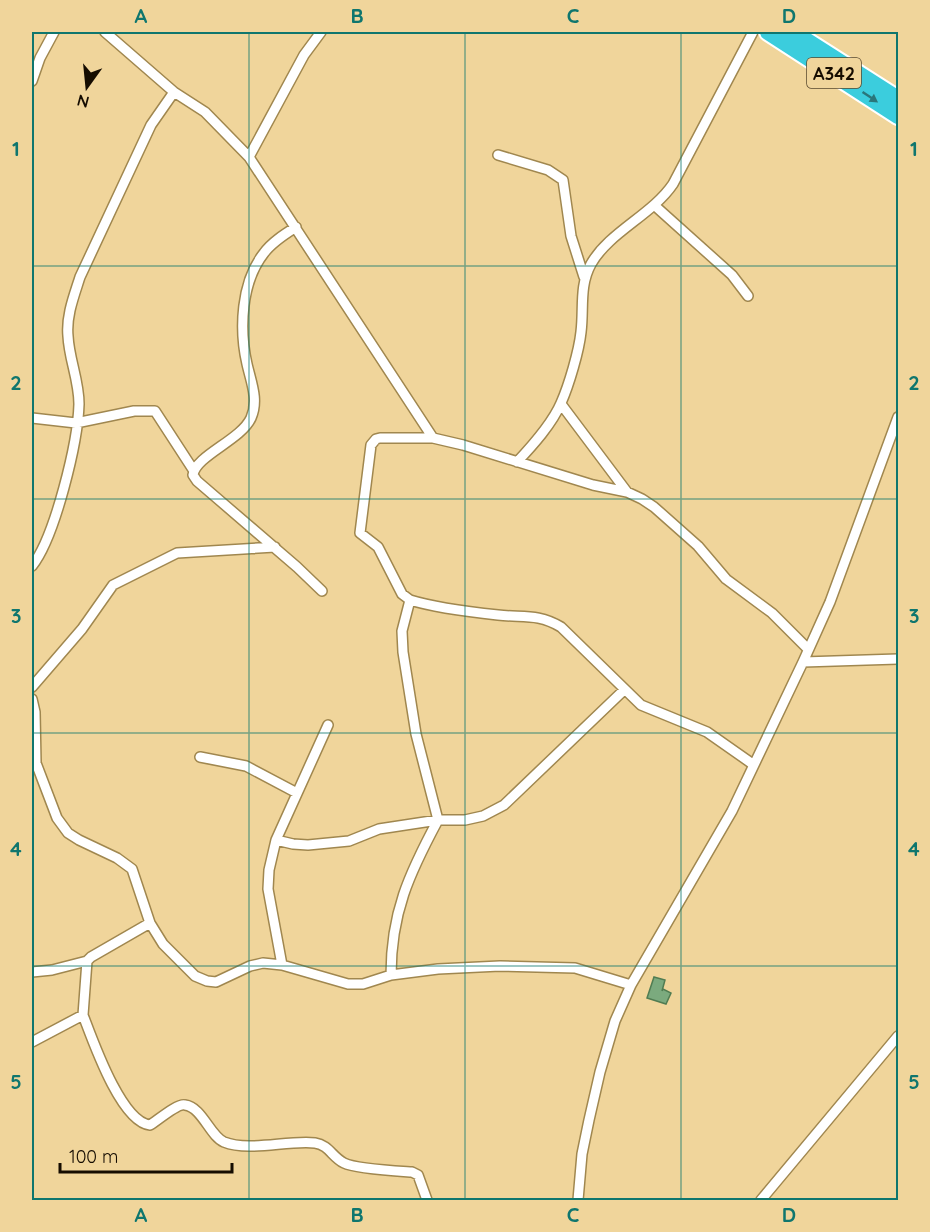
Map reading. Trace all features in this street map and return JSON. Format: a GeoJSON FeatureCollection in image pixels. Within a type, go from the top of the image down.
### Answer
{"type":"FeatureCollection","features":[{"type":"Feature","properties":{"kind":"highway","name":"A342"},"geometry":{"type":"LineString","coordinates":[[768,32],[898,116]]}},
{"type":"Feature","properties":{"kind":"highway","name":"A342"},"geometry":{"type":"LineString","coordinates":[[793,32],[898,99]]}},
{"type":"Feature","properties":{"kind":"street"},"geometry":{"type":"LineString","coordinates":[[32,81],[40,58],[54,32]]}},
{"type":"Feature","properties":{"kind":"street"},"geometry":{"type":"LineString","coordinates":[[105,32],[174,92],[205,112],[249,157],[433,438]]}},
{"type":"Feature","properties":{"kind":"street"},"geometry":{"type":"LineString","coordinates":[[249,157],[304,55],[321,32]]}},
{"type":"Feature","properties":{"kind":"street"},"geometry":{"type":"LineString","coordinates":[[517,462],[561,404],[579,344],[584,277],[601,250],[665,196],[753,32]]}},
{"type":"Feature","properties":{"kind":"street"},"geometry":{"type":"LineString","coordinates":[[32,566],[53,524],[72,454],[79,405],[77,380],[67,334],[68,318],[80,278],[146,135],[174,92]]}},
{"type":"Feature","properties":{"kind":"street"},"geometry":{"type":"LineString","coordinates":[[498,155],[548,170],[563,180],[571,236],[584,277]]}},
{"type":"Feature","properties":{"kind":"street"},"geometry":{"type":"LineString","coordinates":[[654,205],[732,275],[748,296]]}},
{"type":"Feature","properties":{"kind":"street"},"geometry":{"type":"LineString","coordinates":[[296,226],[264,253],[246,294],[243,331],[246,360],[255,398],[251,418],[239,434],[196,466],[193,475],[322,591]]}},
{"type":"Feature","properties":{"kind":"street"},"geometry":{"type":"LineString","coordinates":[[561,404],[627,492]]}},
{"type":"Feature","properties":{"kind":"street"},"geometry":{"type":"LineString","coordinates":[[32,418],[76,423],[134,411],[155,411],[194,471]]}},
{"type":"Feature","properties":{"kind":"street"},"geometry":{"type":"LineString","coordinates":[[578,1200],[582,1154],[600,1072],[615,1021],[631,985],[732,811],[803,662],[843,569],[898,417]]}},
{"type":"Feature","properties":{"kind":"street"},"geometry":{"type":"LineString","coordinates":[[754,765],[707,732],[650,709],[632,699],[561,627],[550,621],[536,616],[499,615],[410,600],[402,594],[378,547],[360,533],[371,445],[380,438],[433,438],[593,485],[627,492],[654,507],[698,546],[726,579],[772,613],[808,649]]}},
{"type":"Feature","properties":{"kind":"street"},"geometry":{"type":"LineString","coordinates":[[32,687],[82,629],[113,585],[177,554],[275,547]]}},
{"type":"Feature","properties":{"kind":"street"},"geometry":{"type":"LineString","coordinates":[[391,975],[391,946],[396,917],[421,852],[438,820],[416,734],[403,652],[402,631],[410,600]]}},
{"type":"Feature","properties":{"kind":"street"},"geometry":{"type":"LineString","coordinates":[[803,662],[898,659]]}},
{"type":"Feature","properties":{"kind":"street"},"geometry":{"type":"LineString","coordinates":[[276,840],[308,845],[349,842],[379,829],[483,816],[504,805],[624,690]]}},
{"type":"Feature","properties":{"kind":"street"},"geometry":{"type":"LineString","coordinates":[[32,699],[35,712],[33,756],[57,818],[68,832],[79,840],[117,858],[132,869],[150,923],[163,944],[195,976],[216,982],[250,966],[263,963],[282,965],[348,984],[363,984],[391,975],[438,969],[563,966],[592,972],[631,985]]}},
{"type":"Feature","properties":{"kind":"street"},"geometry":{"type":"LineString","coordinates":[[282,965],[268,889],[269,870],[276,840],[328,725]]}},
{"type":"Feature","properties":{"kind":"street"},"geometry":{"type":"LineString","coordinates":[[200,757],[246,766],[297,793]]}},
{"type":"Feature","properties":{"kind":"street"},"geometry":{"type":"LineString","coordinates":[[32,972],[52,970],[87,961],[150,923]]}},
{"type":"Feature","properties":{"kind":"street"},"geometry":{"type":"LineString","coordinates":[[87,961],[83,1015],[106,1073],[138,1122],[150,1125],[183,1104],[190,1107],[210,1125],[217,1137],[224,1142],[246,1145],[325,1145],[346,1164],[412,1172],[418,1176],[427,1200]]}},
{"type":"Feature","properties":{"kind":"street"},"geometry":{"type":"LineString","coordinates":[[32,1042],[83,1015]]}},
{"type":"Feature","properties":{"kind":"street"},"geometry":{"type":"LineString","coordinates":[[761,1200],[898,1035]]}},
{"type":"Feature","properties":{"kind":"building"},"geometry":{"type":"Polygon","coordinates":[[[654,977],[665,980],[662,991],[663,989],[671,993],[666,1004],[647,998],[654,977]]]}}]}
